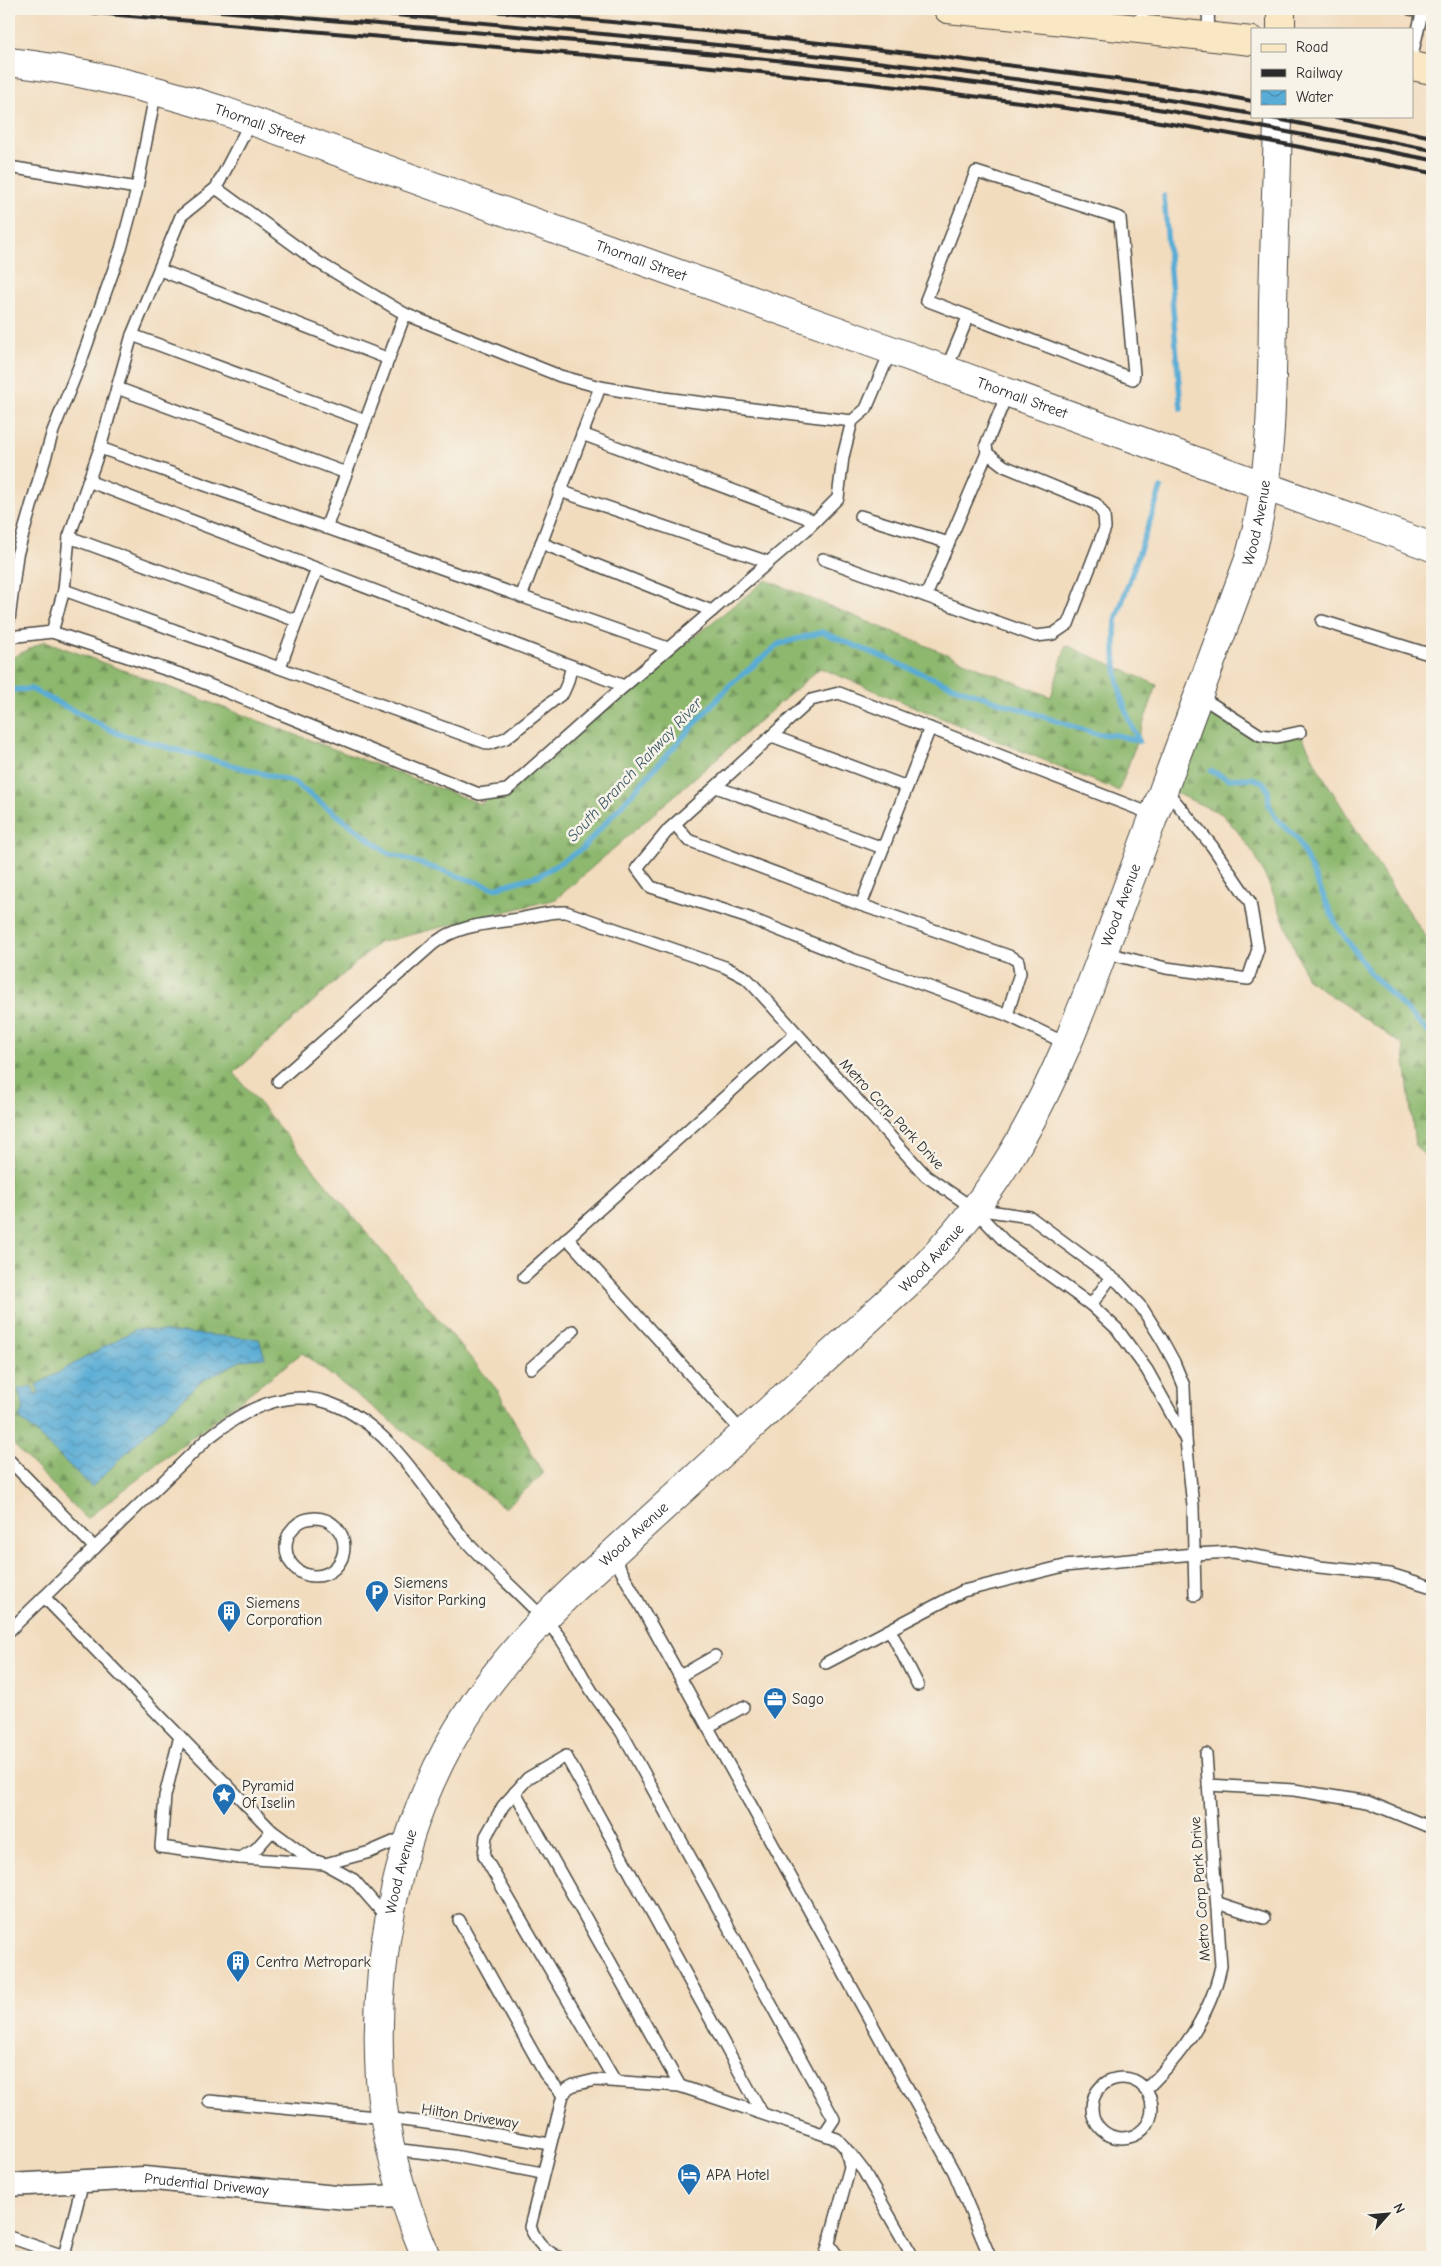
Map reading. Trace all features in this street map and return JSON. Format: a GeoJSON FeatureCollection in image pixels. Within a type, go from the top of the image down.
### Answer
{"type":"FeatureCollection","features":[{"type":"Feature","properties":{"kind":"main road"},"geometry":{"type":"LineString","coordinates":[[948,9],[1208,22],[1251,41]]}},
{"type":"Feature","properties":{"kind":"main road"},"geometry":{"type":"LineString","coordinates":[[1280,28],[1281,9]]}},
{"type":"Feature","properties":{"kind":"main road"},"geometry":{"type":"LineString","coordinates":[[1414,66],[1432,70]]}},
{"type":"Feature","properties":{"kind":"street","name":"Thornall Street"},"geometry":{"type":"LineString","coordinates":[[9,62],[98,76],[156,90],[251,121],[891,350],[1432,548]]}},
{"type":"Feature","properties":{"kind":"street","name":"Wood Avenue"},"geometry":{"type":"LineString","coordinates":[[426,2257],[403,2196],[392,2149],[380,2079],[380,2026],[383,1974],[390,1922],[411,1834],[427,1789],[460,1726],[505,1661],[543,1618],[904,1287],[939,1252],[1003,1168],[1050,1083],[1103,952],[1154,815],[1249,559],[1258,524],[1265,487],[1271,427],[1278,118]]}},
{"type":"Feature","properties":{"kind":"street","name":"Prudential Driveway"},"geometry":{"type":"LineString","coordinates":[[9,2185],[144,2178],[346,2198],[374,2199],[403,2196]]}},
{"type":"Feature","properties":{"kind":"lane"},"geometry":{"type":"LineString","coordinates":[[1410,9],[1423,10],[1414,47]]}},
{"type":"Feature","properties":{"kind":"lane"},"geometry":{"type":"LineString","coordinates":[[9,620],[17,555],[53,430],[80,364],[121,249],[137,188],[156,90]]}},
{"type":"Feature","properties":{"kind":"lane"},"geometry":{"type":"LineString","coordinates":[[52,632],[64,590],[69,537],[100,448],[132,335],[181,216],[216,188],[251,121]]}},
{"type":"Feature","properties":{"kind":"lane"},"geometry":{"type":"LineString","coordinates":[[9,167],[137,188]]}},
{"type":"Feature","properties":{"kind":"lane"},"geometry":{"type":"LineString","coordinates":[[976,172],[1120,218],[1133,379],[968,316],[926,300],[976,172]]}},
{"type":"Feature","properties":{"kind":"lane"},"geometry":{"type":"LineString","coordinates":[[216,188],[316,261],[406,314],[560,376],[600,387],[664,398],[852,421]]}},
{"type":"Feature","properties":{"kind":"lane"},"geometry":{"type":"LineString","coordinates":[[160,270],[389,359]]}},
{"type":"Feature","properties":{"kind":"lane"},"geometry":{"type":"LineString","coordinates":[[326,528],[406,314]]}},
{"type":"Feature","properties":{"kind":"lane"},"geometry":{"type":"LineString","coordinates":[[946,370],[968,316]]}},
{"type":"Feature","properties":{"kind":"lane"},"geometry":{"type":"LineString","coordinates":[[132,335],[366,421]]}},
{"type":"Feature","properties":{"kind":"lane"},"geometry":{"type":"LineString","coordinates":[[9,637],[52,632],[192,678],[479,794],[507,790],[768,562],[838,498],[843,457],[852,421],[866,409],[891,350]]}},
{"type":"Feature","properties":{"kind":"lane"},"geometry":{"type":"LineString","coordinates":[[521,596],[600,387]]}},
{"type":"Feature","properties":{"kind":"lane"},"geometry":{"type":"LineString","coordinates":[[117,388],[346,473]]}},
{"type":"Feature","properties":{"kind":"lane"},"geometry":{"type":"LineString","coordinates":[[926,596],[987,453],[986,445],[1007,394]]}},
{"type":"Feature","properties":{"kind":"lane"},"geometry":{"type":"LineString","coordinates":[[582,434],[814,521]]}},
{"type":"Feature","properties":{"kind":"lane"},"geometry":{"type":"LineString","coordinates":[[100,448],[668,648]]}},
{"type":"Feature","properties":{"kind":"lane"},"geometry":{"type":"LineString","coordinates":[[823,559],[1036,636],[1054,634],[1068,624],[1105,528],[1104,514],[1096,504],[1004,466],[987,453]]}},
{"type":"Feature","properties":{"kind":"lane"},"geometry":{"type":"LineString","coordinates":[[88,481],[624,686]]}},
{"type":"Feature","properties":{"kind":"lane"},"geometry":{"type":"LineString","coordinates":[[560,491],[768,562]]}},
{"type":"Feature","properties":{"kind":"lane"},"geometry":{"type":"LineString","coordinates":[[860,516],[949,543]]}},
{"type":"Feature","properties":{"kind":"lane"},"geometry":{"type":"LineString","coordinates":[[69,537],[297,621]]}},
{"type":"Feature","properties":{"kind":"lane"},"geometry":{"type":"LineString","coordinates":[[541,542],[712,610]]}},
{"type":"Feature","properties":{"kind":"lane"},"geometry":{"type":"LineString","coordinates":[[280,667],[317,568]]}},
{"type":"Feature","properties":{"kind":"lane"},"geometry":{"type":"LineString","coordinates":[[64,590],[489,744],[506,738],[563,693],[572,666]]}},
{"type":"Feature","properties":{"kind":"lane"},"geometry":{"type":"LineString","coordinates":[[1322,621],[1432,655]]}},
{"type":"Feature","properties":{"kind":"lane"},"geometry":{"type":"LineString","coordinates":[[1067,1044],[1007,1015],[852,959],[749,918],[651,888],[637,868],[675,824],[811,700],[839,693],[1154,815]]}},
{"type":"Feature","properties":{"kind":"lane"},"geometry":{"type":"LineString","coordinates":[[1198,695],[1260,735],[1277,738],[1300,732]]}},
{"type":"Feature","properties":{"kind":"lane"},"geometry":{"type":"LineString","coordinates":[[861,905],[930,728]]}},
{"type":"Feature","properties":{"kind":"lane"},"geometry":{"type":"LineString","coordinates":[[772,736],[907,787]]}},
{"type":"Feature","properties":{"kind":"lane"},"geometry":{"type":"LineString","coordinates":[[716,787],[883,848]]}},
{"type":"Feature","properties":{"kind":"lane"},"geometry":{"type":"LineString","coordinates":[[1103,952],[1166,968],[1248,979],[1258,949],[1250,902],[1212,846],[1164,788]]}},
{"type":"Feature","properties":{"kind":"lane"},"geometry":{"type":"LineString","coordinates":[[675,824],[688,840],[861,905],[1009,956],[1018,961],[1020,974],[1007,1015]]}},
{"type":"Feature","properties":{"kind":"lane","name":"Metro Corp Park Drive"},"geometry":{"type":"LineString","coordinates":[[278,1082],[441,938],[467,927],[556,912],[576,914],[736,972],[753,985],[926,1176],[973,1208],[1008,1245],[1091,1305],[1117,1329],[1138,1356],[1186,1440]]}},
{"type":"Feature","properties":{"kind":"lane"},"geometry":{"type":"LineString","coordinates":[[524,1277],[796,1032]]}},
{"type":"Feature","properties":{"kind":"lane","name":"Metro Corp Park Drive"},"geometry":{"type":"LineString","coordinates":[[973,1208],[1030,1217],[1111,1277],[1142,1308],[1177,1368],[1184,1386],[1186,1440],[1191,1473],[1195,1595]]}},
{"type":"Feature","properties":{"kind":"lane"},"geometry":{"type":"LineString","coordinates":[[567,1238],[744,1434]]}},
{"type":"Feature","properties":{"kind":"lane"},"geometry":{"type":"LineString","coordinates":[[1091,1305],[1111,1277]]}},
{"type":"Feature","properties":{"kind":"lane"},"geometry":{"type":"LineString","coordinates":[[531,1368],[573,1330]]}},
{"type":"Feature","properties":{"kind":"lane"},"geometry":{"type":"LineString","coordinates":[[9,1631],[207,1439],[231,1420],[263,1404],[294,1398],[330,1403],[364,1420],[391,1444],[468,1543],[543,1618],[566,1646],[592,1693],[622,1733],[830,2111],[834,2119],[824,2134]]}},
{"type":"Feature","properties":{"kind":"lane"},"geometry":{"type":"LineString","coordinates":[[9,1460],[95,1548]]}},
{"type":"Feature","properties":{"kind":"lane"},"geometry":{"type":"LineString","coordinates":[[316,1518],[327,1520],[336,1526],[342,1535],[344,1545],[342,1557],[336,1567],[326,1574],[314,1576],[302,1573],[293,1566],[287,1556],[286,1545],[289,1534],[295,1525],[305,1519],[316,1518]]}},
{"type":"Feature","properties":{"kind":"lane"},"geometry":{"type":"LineString","coordinates":[[826,1662],[963,1592],[1064,1566],[1233,1552],[1319,1567],[1390,1574],[1432,1587]]}},
{"type":"Feature","properties":{"kind":"lane"},"geometry":{"type":"LineString","coordinates":[[612,1554],[954,2172],[990,2257]]}},
{"type":"Feature","properties":{"kind":"lane"},"geometry":{"type":"LineString","coordinates":[[44,1597],[272,1831],[310,1859],[325,1864],[354,1880],[390,1922]]}},
{"type":"Feature","properties":{"kind":"lane"},"geometry":{"type":"LineString","coordinates":[[890,1630],[918,1685]]}},
{"type":"Feature","properties":{"kind":"lane"},"geometry":{"type":"LineString","coordinates":[[680,1676],[715,1656]]}},
{"type":"Feature","properties":{"kind":"lane"},"geometry":{"type":"LineString","coordinates":[[708,1727],[743,1707]]}},
{"type":"Feature","properties":{"kind":"lane"},"geometry":{"type":"LineString","coordinates":[[180,1736],[165,1796],[162,1846],[240,1858],[325,1864],[370,1852],[411,1834]]}},
{"type":"Feature","properties":{"kind":"lane","name":"Metro Corp Park Drive"},"geometry":{"type":"LineString","coordinates":[[1145,2090],[1172,2062],[1204,2013],[1212,1997],[1221,1966],[1206,1754]]}},
{"type":"Feature","properties":{"kind":"lane"},"geometry":{"type":"LineString","coordinates":[[615,2081],[484,1856],[486,1836],[503,1806],[528,1778],[566,1756],[762,2113]]}},
{"type":"Feature","properties":{"kind":"lane"},"geometry":{"type":"LineString","coordinates":[[1208,1785],[1294,1790],[1368,1802],[1432,1828]]}},
{"type":"Feature","properties":{"kind":"lane"},"geometry":{"type":"LineString","coordinates":[[515,1792],[680,2086]]}},
{"type":"Feature","properties":{"kind":"lane"},"geometry":{"type":"LineString","coordinates":[[240,1858],[256,1849],[272,1831]]}},
{"type":"Feature","properties":{"kind":"lane"},"geometry":{"type":"LineString","coordinates":[[1218,1903],[1264,1918]]}},
{"type":"Feature","properties":{"kind":"lane"},"geometry":{"type":"LineString","coordinates":[[459,1920],[545,2074],[563,2095]]}},
{"type":"Feature","properties":{"kind":"lane"},"geometry":{"type":"LineString","coordinates":[[1120,2078],[1130,2079],[1145,2090],[1152,2107],[1146,2125],[1140,2132],[1122,2138],[1113,2136],[1098,2126],[1092,2109],[1097,2091],[1103,2084],[1120,2078]]}},
{"type":"Feature","properties":{"kind":"lane"},"geometry":{"type":"LineString","coordinates":[[558,2257],[545,2250],[536,2241],[530,2227],[549,2144],[563,2095],[568,2088],[595,2080],[680,2086],[837,2139],[863,2170],[913,2257]]}},
{"type":"Feature","properties":{"kind":"lane","name":"Hilton Driveway"},"geometry":{"type":"LineString","coordinates":[[209,2101],[442,2125],[549,2144]]}},
{"type":"Feature","properties":{"kind":"lane"},"geometry":{"type":"LineString","coordinates":[[392,2149],[454,2156],[542,2173]]}},
{"type":"Feature","properties":{"kind":"lane"},"geometry":{"type":"LineString","coordinates":[[825,2257],[850,2167],[846,2149]]}},
{"type":"Feature","properties":{"kind":"lane"},"geometry":{"type":"LineString","coordinates":[[9,2237],[65,2257],[83,2181]]}},
{"type":"Feature","properties":{"kind":"lane"},"geometry":{"type":"LineString","coordinates":[[829,2244],[838,2257]]}},
{"type":"Feature","properties":{"kind":"green space"},"geometry":{"type":"Polygon","coordinates":[[[766,580],[1051,697],[1066,645],[1157,685],[1119,791],[820,668],[556,899],[378,943],[234,1073],[498,1391],[543,1474],[505,1508],[302,1353],[86,1519],[9,1440],[9,659],[45,641],[481,804],[766,580]]]}},
{"type":"Feature","properties":{"kind":"green space"},"geometry":{"type":"Polygon","coordinates":[[[1198,695],[1260,735],[1300,732],[1319,770],[1400,900],[1432,945],[1432,1164],[1415,1145],[1403,1045],[1307,979],[1272,891],[1255,855],[1238,832],[1222,814],[1164,788],[1198,695]]]}},
{"type":"Feature","properties":{"kind":"water"},"geometry":{"type":"Polygon","coordinates":[[[136,1329],[259,1339],[265,1358],[242,1360],[200,1382],[92,1487],[19,1417],[24,1409],[18,1389],[32,1386],[35,1394],[39,1392],[36,1385],[136,1329]]]}},
{"type":"Feature","properties":{"kind":"waterway"},"geometry":{"type":"LineString","coordinates":[[1164,196],[1181,409]]}},
{"type":"Feature","properties":{"kind":"waterway"},"geometry":{"type":"LineString","coordinates":[[1139,741],[1121,697],[1118,682],[1115,652],[1116,620],[1161,488]]}},
{"type":"Feature","properties":{"kind":"waterway","name":"South Branch Rahway River"},"geometry":{"type":"LineString","coordinates":[[9,690],[31,689],[119,734],[293,782],[388,853],[495,888],[540,875],[582,849],[730,685],[779,644],[822,632],[957,688],[1096,734],[1116,735],[1139,741]]}},
{"type":"Feature","properties":{"kind":"waterway","name":"South Branch Rahway River"},"geometry":{"type":"LineString","coordinates":[[1211,771],[1228,779],[1252,778],[1263,782],[1268,790],[1269,805],[1276,818],[1297,838],[1336,924],[1370,973],[1432,1036]]}},
{"type":"Feature","properties":{"kind":"railway"},"geometry":{"type":"LineString","coordinates":[[48,9],[443,42],[838,80],[1101,113],[1184,126],[1432,173]]}},
{"type":"Feature","properties":{"kind":"railway"},"geometry":{"type":"LineString","coordinates":[[197,9],[652,48],[880,71],[1147,107],[1432,160]]}},
{"type":"Feature","properties":{"kind":"railway"},"geometry":{"type":"LineString","coordinates":[[328,9],[803,54],[1107,91],[1251,114]]}},
{"type":"Feature","properties":{"kind":"railway"},"geometry":{"type":"LineString","coordinates":[[467,9],[724,33],[917,54],[1117,79],[1251,101]]}},
{"type":"Feature","properties":{"kind":"railway"},"geometry":{"type":"LineString","coordinates":[[1272,118],[1432,150]]}},
{"type":"Feature","properties":{"kind":"railway"},"geometry":{"type":"LineString","coordinates":[[1341,118],[1432,137]]}},
{"type":"Feature","properties":{"kind":"place","name":"Siemens Visitor Parking"},"geometry":{"type":"Point","coordinates":[377,1613]}},
{"type":"Feature","properties":{"kind":"place","name":"Siemens Corporation"},"geometry":{"type":"Point","coordinates":[229,1633]}},
{"type":"Feature","properties":{"kind":"place","name":"Sago"},"geometry":{"type":"Point","coordinates":[775,1720]}},
{"type":"Feature","properties":{"kind":"place","name":"Pyramid Of Iselin"},"geometry":{"type":"Point","coordinates":[224,1816]}},
{"type":"Feature","properties":{"kind":"place","name":"Centra Metropark"},"geometry":{"type":"Point","coordinates":[238,1983]}},
{"type":"Feature","properties":{"kind":"place","name":"APA Hotel"},"geometry":{"type":"Point","coordinates":[689,2196]}}]}
